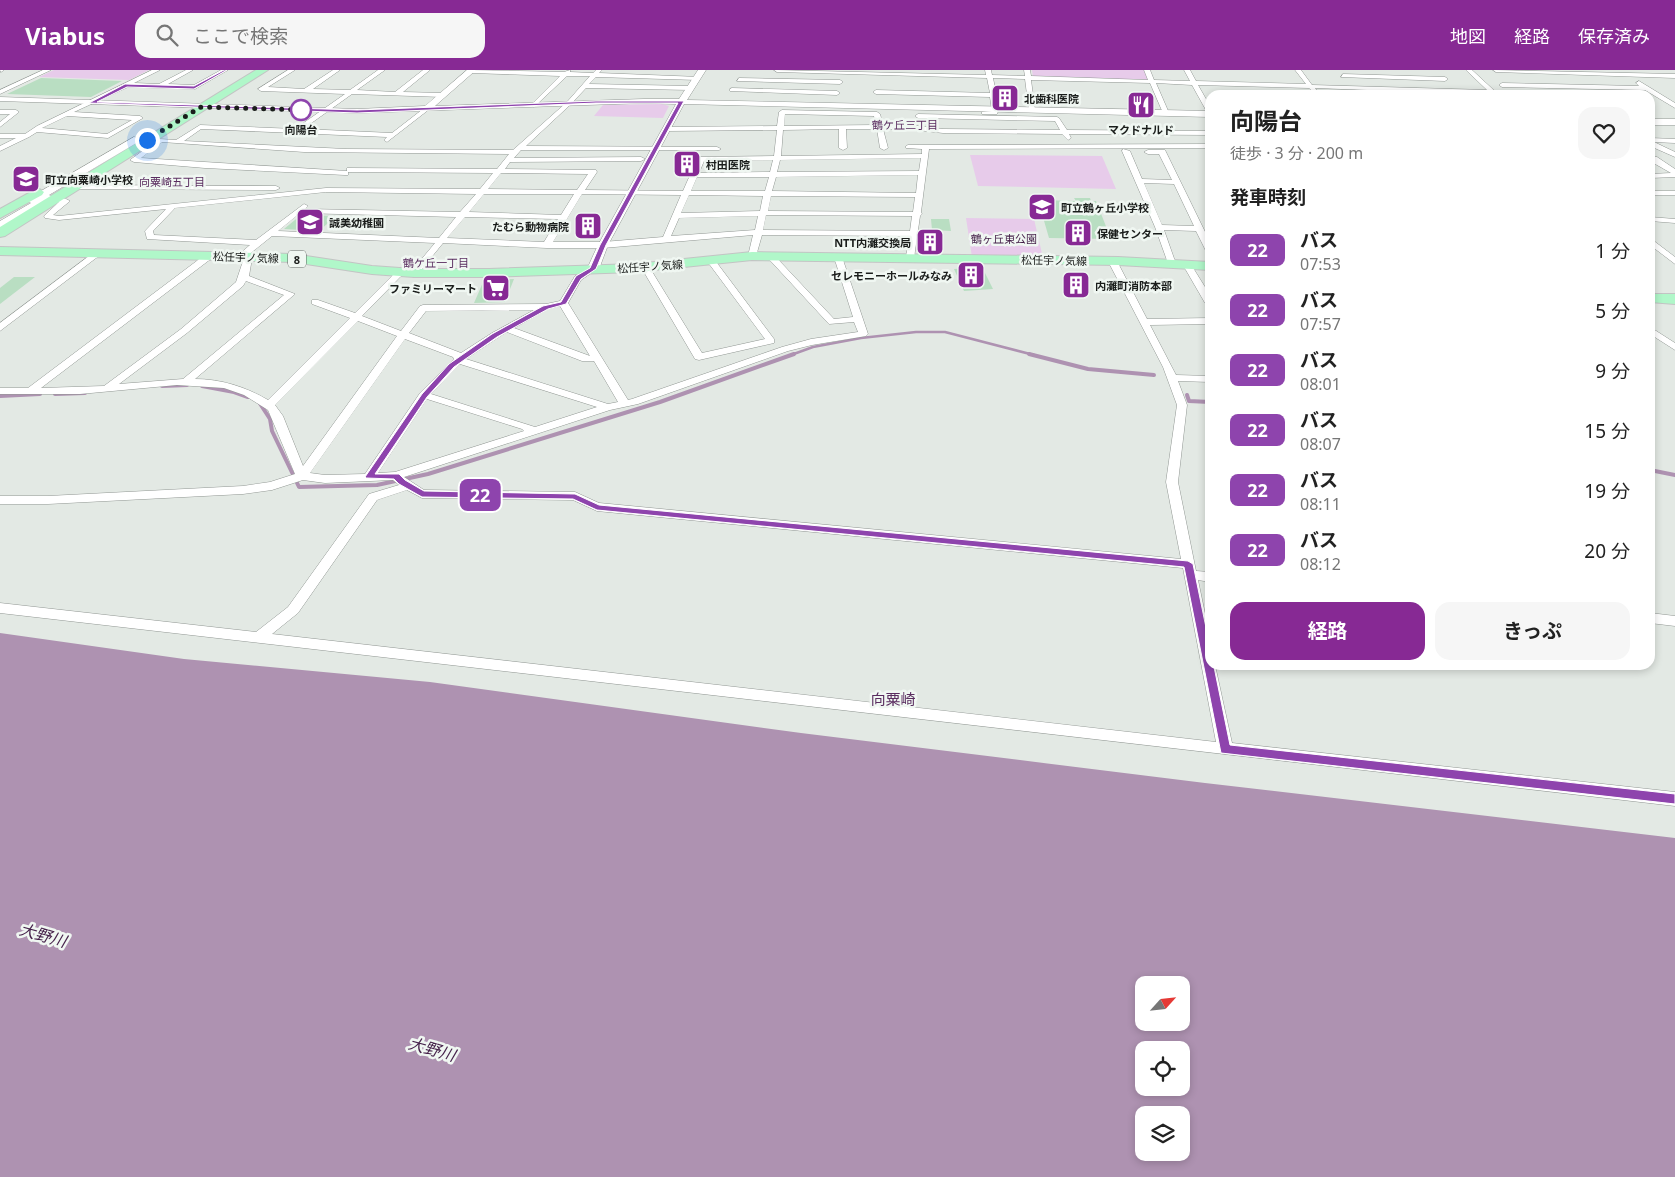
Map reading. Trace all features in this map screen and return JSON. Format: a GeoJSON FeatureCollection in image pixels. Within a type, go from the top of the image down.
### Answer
{"type":"FeatureCollection","features":[{"type":"Feature","properties":{"kind":"main road"},"geometry":{"type":"LineString","coordinates":[[0,233],[118,160],[254,70]]}},
{"type":"Feature","properties":{"kind":"main road"},"geometry":{"type":"LineString","coordinates":[[0,214],[100,156],[197,107],[263,70]]}},
{"type":"Feature","properties":{"kind":"main road"},"geometry":{"type":"LineString","coordinates":[[0,226],[159,132]]}},
{"type":"Feature","properties":{"kind":"main road"},"geometry":{"type":"LineString","coordinates":[[0,220],[134,140]]}},
{"type":"Feature","properties":{"kind":"main road","name":"松任宇ノ気線"},"geometry":{"type":"LineString","coordinates":[[0,251],[292,258],[408,273],[489,273],[645,267],[752,256],[1118,261],[1205,266]]}},
{"type":"Feature","properties":{"kind":"main road"},"geometry":{"type":"LineString","coordinates":[[1655,298],[1674,300]]}},
{"type":"Feature","properties":{"kind":"street"},"geometry":{"type":"LineString","coordinates":[[0,92],[48,70]]}},
{"type":"Feature","properties":{"kind":"street"},"geometry":{"type":"LineString","coordinates":[[0,149],[157,70]]}},
{"type":"Feature","properties":{"kind":"street"},"geometry":{"type":"LineString","coordinates":[[160,86],[190,70]]}},
{"type":"Feature","properties":{"kind":"street"},"geometry":{"type":"LineString","coordinates":[[126,85],[194,87],[225,70]]}},
{"type":"Feature","properties":{"kind":"street"},"geometry":{"type":"LineString","coordinates":[[292,70],[261,89],[443,95]]}},
{"type":"Feature","properties":{"kind":"street"},"geometry":{"type":"LineString","coordinates":[[305,91],[337,70]]}},
{"type":"Feature","properties":{"kind":"street"},"geometry":{"type":"LineString","coordinates":[[296,131],[382,70]]}},
{"type":"Feature","properties":{"kind":"street"},"geometry":{"type":"LineString","coordinates":[[396,94],[426,70]]}},
{"type":"Feature","properties":{"kind":"street"},"geometry":{"type":"LineString","coordinates":[[106,388],[115,384],[184,331],[240,284],[244,277],[244,258],[256,244],[372,153],[472,70],[700,74]]}},
{"type":"Feature","properties":{"kind":"street"},"geometry":{"type":"LineString","coordinates":[[726,102],[745,70]]}},
{"type":"Feature","properties":{"kind":"street"},"geometry":{"type":"LineString","coordinates":[[777,70],[879,71],[956,76],[989,74],[1028,78],[1396,90]]}},
{"type":"Feature","properties":{"kind":"street"},"geometry":{"type":"LineString","coordinates":[[1027,70],[1032,110]]}},
{"type":"Feature","properties":{"kind":"street"},"geometry":{"type":"LineString","coordinates":[[1147,70],[1166,113]]}},
{"type":"Feature","properties":{"kind":"street"},"geometry":{"type":"LineString","coordinates":[[1186,70],[1202,97],[1205,106]]}},
{"type":"Feature","properties":{"kind":"street"},"geometry":{"type":"LineString","coordinates":[[1298,70],[1313,90]]}},
{"type":"Feature","properties":{"kind":"street"},"geometry":{"type":"LineString","coordinates":[[1338,70],[1353,88]]}},
{"type":"Feature","properties":{"kind":"street"},"geometry":{"type":"LineString","coordinates":[[1435,70],[1458,90]]}},
{"type":"Feature","properties":{"kind":"street"},"geometry":{"type":"LineString","coordinates":[[1469,70],[1491,90]]}},
{"type":"Feature","properties":{"kind":"street"},"geometry":{"type":"LineString","coordinates":[[1496,70],[1675,76]]}},
{"type":"Feature","properties":{"kind":"street"},"geometry":{"type":"LineString","coordinates":[[1620,70],[1650,90]]}},
{"type":"Feature","properties":{"kind":"street"},"geometry":{"type":"LineString","coordinates":[[834,105],[842,71]]}},
{"type":"Feature","properties":{"kind":"street"},"geometry":{"type":"LineString","coordinates":[[872,106],[879,71]]}},
{"type":"Feature","properties":{"kind":"street"},"geometry":{"type":"LineString","coordinates":[[534,105],[567,72]]}},
{"type":"Feature","properties":{"kind":"street"},"geometry":{"type":"LineString","coordinates":[[269,405],[357,318],[440,242],[518,150],[569,103],[596,73]]}},
{"type":"Feature","properties":{"kind":"street"},"geometry":{"type":"LineString","coordinates":[[301,476],[373,374],[423,308],[546,307],[564,303],[578,278],[593,269],[603,245],[666,129],[700,74]]}},
{"type":"Feature","properties":{"kind":"street"},"geometry":{"type":"LineString","coordinates":[[916,93],[918,74]]}},
{"type":"Feature","properties":{"kind":"street"},"geometry":{"type":"LineString","coordinates":[[918,116],[995,113],[995,96],[989,74]]}},
{"type":"Feature","properties":{"kind":"street"},"geometry":{"type":"LineString","coordinates":[[955,94],[956,76]]}},
{"type":"Feature","properties":{"kind":"street"},"geometry":{"type":"LineString","coordinates":[[1343,76],[1445,79]]}},
{"type":"Feature","properties":{"kind":"street"},"geometry":{"type":"LineString","coordinates":[[739,80],[840,82]]}},
{"type":"Feature","properties":{"kind":"street"},"geometry":{"type":"LineString","coordinates":[[1508,90],[1496,80],[1647,88]]}},
{"type":"Feature","properties":{"kind":"street"},"geometry":{"type":"LineString","coordinates":[[0,83],[18,84]]}},
{"type":"Feature","properties":{"kind":"street"},"geometry":{"type":"LineString","coordinates":[[586,86],[691,88]]}},
{"type":"Feature","properties":{"kind":"street"},"geometry":{"type":"LineString","coordinates":[[732,90],[837,93]]}},
{"type":"Feature","properties":{"kind":"street"},"geometry":{"type":"LineString","coordinates":[[876,92],[995,96]]}},
{"type":"Feature","properties":{"kind":"street"},"geometry":{"type":"LineString","coordinates":[[1655,93],[1675,106]]}},
{"type":"Feature","properties":{"kind":"street"},"geometry":{"type":"LineString","coordinates":[[0,99],[324,111],[425,110],[569,103],[682,101],[1205,115]]}},
{"type":"Feature","properties":{"kind":"street"},"geometry":{"type":"LineString","coordinates":[[1655,102],[1675,101]]}},
{"type":"Feature","properties":{"kind":"street"},"geometry":{"type":"LineString","coordinates":[[0,112],[16,112],[0,124]]}},
{"type":"Feature","properties":{"kind":"street"},"geometry":{"type":"LineString","coordinates":[[752,256],[777,158],[782,112],[877,114],[880,127],[880,148],[892,148]]}},
{"type":"Feature","properties":{"kind":"street"},"geometry":{"type":"LineString","coordinates":[[40,129],[108,136],[140,118],[70,114]]}},
{"type":"Feature","properties":{"kind":"street"},"geometry":{"type":"LineString","coordinates":[[910,258],[918,214],[921,173],[926,147],[924,128],[918,116]]}},
{"type":"Feature","properties":{"kind":"street"},"geometry":{"type":"LineString","coordinates":[[918,116],[1057,119],[1074,149],[1162,152],[1205,241]]}},
{"type":"Feature","properties":{"kind":"street"},"geometry":{"type":"LineString","coordinates":[[1655,122],[1675,122]]}},
{"type":"Feature","properties":{"kind":"street"},"geometry":{"type":"LineString","coordinates":[[177,142],[200,127],[393,135]]}},
{"type":"Feature","properties":{"kind":"street"},"geometry":{"type":"LineString","coordinates":[[834,148],[847,148],[842,127]]}},
{"type":"Feature","properties":{"kind":"street"},"geometry":{"type":"LineString","coordinates":[[666,129],[880,127],[924,128],[943,131],[1065,132],[1101,129],[1143,129],[1205,132]]}},
{"type":"Feature","properties":{"kind":"street"},"geometry":{"type":"LineString","coordinates":[[0,136],[27,136]]}},
{"type":"Feature","properties":{"kind":"street"},"geometry":{"type":"LineString","coordinates":[[593,172],[348,172],[205,166],[134,160],[161,140],[235,148],[372,153],[518,150],[653,156]]}},
{"type":"Feature","properties":{"kind":"street"},"geometry":{"type":"LineString","coordinates":[[1655,141],[1675,141]]}},
{"type":"Feature","properties":{"kind":"street"},"geometry":{"type":"LineString","coordinates":[[1655,144],[1675,155]]}},
{"type":"Feature","properties":{"kind":"street"},"geometry":{"type":"LineString","coordinates":[[901,147],[1205,146]]}},
{"type":"Feature","properties":{"kind":"street"},"geometry":{"type":"LineString","coordinates":[[228,152],[235,148]]}},
{"type":"Feature","properties":{"kind":"street"},"geometry":{"type":"LineString","coordinates":[[509,160],[602,159],[721,149]]}},
{"type":"Feature","properties":{"kind":"street"},"geometry":{"type":"LineString","coordinates":[[768,149],[787,149]]}},
{"type":"Feature","properties":{"kind":"street"},"geometry":{"type":"LineString","coordinates":[[1126,151],[1159,227],[1172,264]]}},
{"type":"Feature","properties":{"kind":"street"},"geometry":{"type":"LineString","coordinates":[[666,239],[694,175],[697,158],[924,156]]}},
{"type":"Feature","properties":{"kind":"street"},"geometry":{"type":"LineString","coordinates":[[205,166],[220,157]]}},
{"type":"Feature","properties":{"kind":"street"},"geometry":{"type":"LineString","coordinates":[[548,245],[563,217],[602,159]]}},
{"type":"Feature","properties":{"kind":"street"},"geometry":{"type":"LineString","coordinates":[[1655,160],[1675,173]]}},
{"type":"Feature","properties":{"kind":"street"},"geometry":{"type":"LineString","coordinates":[[694,175],[921,173]]}},
{"type":"Feature","properties":{"kind":"street"},"geometry":{"type":"LineString","coordinates":[[1655,175],[1675,173]]}},
{"type":"Feature","properties":{"kind":"street"},"geometry":{"type":"LineString","coordinates":[[1138,181],[1177,182]]}},
{"type":"Feature","properties":{"kind":"street"},"geometry":{"type":"LineString","coordinates":[[82,187],[286,188],[281,195]]}},
{"type":"Feature","properties":{"kind":"street"},"geometry":{"type":"LineString","coordinates":[[55,199],[66,201],[48,216],[59,218],[326,190],[920,195]]}},
{"type":"Feature","properties":{"kind":"street"},"geometry":{"type":"LineString","coordinates":[[1655,193],[1675,193]]}},
{"type":"Feature","properties":{"kind":"street"},"geometry":{"type":"LineString","coordinates":[[173,206],[149,230],[150,237],[256,244]]}},
{"type":"Feature","properties":{"kind":"street"},"geometry":{"type":"LineString","coordinates":[[297,211],[563,217]]}},
{"type":"Feature","properties":{"kind":"street"},"geometry":{"type":"LineString","coordinates":[[676,216],[764,213],[918,214]]}},
{"type":"Feature","properties":{"kind":"street"},"geometry":{"type":"LineString","coordinates":[[1655,219],[1675,221]]}},
{"type":"Feature","properties":{"kind":"street"},"geometry":{"type":"LineString","coordinates":[[1662,220],[1675,229]]}},
{"type":"Feature","properties":{"kind":"street"},"geometry":{"type":"LineString","coordinates":[[1159,227],[1199,229]]}},
{"type":"Feature","properties":{"kind":"street"},"geometry":{"type":"LineString","coordinates":[[271,233],[440,242],[548,245],[603,245],[758,232],[914,234]]}},
{"type":"Feature","properties":{"kind":"street"},"geometry":{"type":"LineString","coordinates":[[1655,245],[1675,261]]}},
{"type":"Feature","properties":{"kind":"street"},"geometry":{"type":"LineString","coordinates":[[0,328],[100,252]]}},
{"type":"Feature","properties":{"kind":"street"},"geometry":{"type":"LineString","coordinates":[[31,391],[209,256]]}},
{"type":"Feature","properties":{"kind":"street"},"geometry":{"type":"LineString","coordinates":[[770,256],[832,322],[857,319]]}},
{"type":"Feature","properties":{"kind":"street"},"geometry":{"type":"LineString","coordinates":[[258,638],[293,610],[373,496],[401,481],[534,431],[608,407],[625,404],[779,351],[811,342],[863,334],[838,257]]}},
{"type":"Feature","properties":{"kind":"street"},"geometry":{"type":"LineString","coordinates":[[710,261],[779,351]]}},
{"type":"Feature","properties":{"kind":"street"},"geometry":{"type":"LineString","coordinates":[[1118,261],[1114,266],[1157,345],[1183,409],[1172,482],[1205,647]]}},
{"type":"Feature","properties":{"kind":"street"},"geometry":{"type":"LineString","coordinates":[[1187,265],[1205,295]]}},
{"type":"Feature","properties":{"kind":"street"},"geometry":{"type":"LineString","coordinates":[[645,267],[711,374]]}},
{"type":"Feature","properties":{"kind":"street"},"geometry":{"type":"LineString","coordinates":[[184,382],[290,294],[244,277]]}},
{"type":"Feature","properties":{"kind":"street"},"geometry":{"type":"LineString","coordinates":[[316,302],[458,355],[459,360]]}},
{"type":"Feature","properties":{"kind":"street"},"geometry":{"type":"LineString","coordinates":[[564,303],[625,404]]}},
{"type":"Feature","properties":{"kind":"street"},"geometry":{"type":"LineString","coordinates":[[369,477],[424,395],[451,366],[506,329],[546,307]]}},
{"type":"Feature","properties":{"kind":"street"},"geometry":{"type":"LineString","coordinates":[[1143,322],[1205,321]]}},
{"type":"Feature","properties":{"kind":"street"},"geometry":{"type":"LineString","coordinates":[[506,329],[586,359],[597,358]]}},
{"type":"Feature","properties":{"kind":"street"},"geometry":{"type":"LineString","coordinates":[[1655,334],[1675,348]]}},
{"type":"Feature","properties":{"kind":"street"},"geometry":{"type":"LineString","coordinates":[[699,357],[771,341]]}},
{"type":"Feature","properties":{"kind":"street"},"geometry":{"type":"LineString","coordinates":[[459,360],[608,407]]}},
{"type":"Feature","properties":{"kind":"street"},"geometry":{"type":"LineString","coordinates":[[1172,378],[1205,379]]}},
{"type":"Feature","properties":{"kind":"street"},"geometry":{"type":"LineString","coordinates":[[0,391],[78,391],[184,382],[240,388],[269,405],[280,420],[286,441],[301,476]]}},
{"type":"Feature","properties":{"kind":"street"},"geometry":{"type":"LineString","coordinates":[[424,395],[534,431]]}},
{"type":"Feature","properties":{"kind":"street"},"geometry":{"type":"LineString","coordinates":[[0,500],[48,500],[242,490],[272,486],[301,476],[325,479],[369,477],[401,481],[422,494],[575,496],[597,507],[1190,570],[1205,575]]}},
{"type":"Feature","properties":{"kind":"street"},"geometry":{"type":"LineString","coordinates":[[0,608],[1225,750],[1675,799]]}},
{"type":"Feature","properties":{"kind":"street"},"geometry":{"type":"LineString","coordinates":[[1655,619],[1675,621]]}},
{"type":"Feature","properties":{"kind":"street"},"geometry":{"type":"LineString","coordinates":[[1209,670],[1225,750]]}},
{"type":"Feature","properties":{"kind":"green space"},"geometry":{"type":"Polygon","coordinates":[[[54,70],[149,70],[129,80],[39,77],[54,70]]]}},
{"type":"Feature","properties":{"kind":"green space"},"geometry":{"type":"Polygon","coordinates":[[[1032,70],[1144,70],[1148,80],[1033,77],[1032,70]]]}},
{"type":"Feature","properties":{"kind":"green space"},"geometry":{"type":"Polygon","coordinates":[[[662,104],[669,106],[663,118],[594,116],[603,105],[662,104]]]}},
{"type":"Feature","properties":{"kind":"green space"},"geometry":{"type":"Polygon","coordinates":[[[970,155],[1102,156],[1116,189],[978,186],[970,155]]]}},
{"type":"Feature","properties":{"kind":"green space","name":"鶴ヶ丘東公園"},"geometry":{"type":"Polygon","coordinates":[[[966,218],[1034,219],[1043,258],[972,257],[966,218]]]}},
{"type":"Feature","properties":{"kind":"water","name":"大野川"},"geometry":{"type":"Polygon","coordinates":[[[0,633],[184,659],[430,682],[801,733],[1675,838],[1675,1177],[0,1177],[0,633]]]}},
{"type":"Feature","properties":{"kind":"building"},"geometry":{"type":"Polygon","coordinates":[[[41,78],[122,81],[91,97],[7,94],[41,78]]]}},
{"type":"Feature","properties":{"kind":"building"},"geometry":{"type":"Polygon","coordinates":[[[1074,198],[1090,198],[1091,201],[1096,201],[1111,239],[1049,238],[1038,200],[1076,201],[1074,198]]]}},
{"type":"Feature","properties":{"kind":"building","name":"誠美幼稚園"},"geometry":{"type":"Polygon","coordinates":[[[301,215],[336,216],[319,231],[284,229],[301,215]]]}},
{"type":"Feature","properties":{"kind":"building"},"geometry":{"type":"Polygon","coordinates":[[[931,219],[949,219],[951,231],[932,230],[931,219]]]}},
{"type":"Feature","properties":{"kind":"building","name":"NTT内灘交換局"},"geometry":{"type":"Polygon","coordinates":[[[919,234],[941,235],[941,253],[918,249],[919,234]]]}},
{"type":"Feature","properties":{"kind":"building","name":"セレモニーホールみなみ"},"geometry":{"type":"Polygon","coordinates":[[[982,267],[993,289],[964,291],[954,269],[982,267]]]}},
{"type":"Feature","properties":{"kind":"building"},"geometry":{"type":"Polygon","coordinates":[[[1064,273],[1078,273],[1085,289],[1071,289],[1064,273]]]}},
{"type":"Feature","properties":{"kind":"building"},"geometry":{"type":"Polygon","coordinates":[[[14,277],[35,277],[0,304],[0,288],[14,277]]]}},
{"type":"Feature","properties":{"kind":"building","name":"ファミリーマート"},"geometry":{"type":"Polygon","coordinates":[[[514,279],[505,302],[474,303],[484,280],[514,279]]]}},
{"type":"Feature","properties":{"kind":"waterway"},"geometry":{"type":"LineString","coordinates":[[791,355],[813,347],[861,338],[916,332],[945,332],[1034,355]]}},
{"type":"Feature","properties":{"kind":"waterway"},"geometry":{"type":"LineString","coordinates":[[259,402],[270,419],[272,431],[299,487],[377,485],[428,474],[660,402],[794,354]]}},
{"type":"Feature","properties":{"kind":"waterway"},"geometry":{"type":"LineString","coordinates":[[1029,354],[1088,369],[1154,375]]}},
{"type":"Feature","properties":{"kind":"waterway"},"geometry":{"type":"LineString","coordinates":[[162,386],[187,385]]}},
{"type":"Feature","properties":{"kind":"waterway"},"geometry":{"type":"LineString","coordinates":[[202,386],[234,392],[248,397]]}},
{"type":"Feature","properties":{"kind":"waterway"},"geometry":{"type":"LineString","coordinates":[[55,394],[85,393]]}},
{"type":"Feature","properties":{"kind":"waterway"},"geometry":{"type":"LineString","coordinates":[[0,396],[40,394]]}},
{"type":"Feature","properties":{"kind":"waterway"},"geometry":{"type":"LineString","coordinates":[[1187,395],[1189,401],[1205,402]]}},
{"type":"Feature","properties":{"kind":"waterway"},"geometry":{"type":"LineString","coordinates":[[1655,471],[1675,475]]}},
{"type":"Feature","properties":{"kind":"bus line","name":"22"},"geometry":{"type":"LineString","coordinates":[[225,70],[194,87],[126,85],[91,103],[324,111],[393,111],[596,102],[682,101],[603,245],[593,269],[578,278],[564,303],[546,307],[495,335],[451,366],[424,395],[369,477],[396,476],[402,482],[422,494],[575,496],[597,507],[1188,564],[1205,649]]}},
{"type":"Feature","properties":{"kind":"bus line","name":"22"},"geometry":{"type":"LineString","coordinates":[[1209,670],[1225,750],[1675,799]]}},
{"type":"Feature","properties":{"kind":"place","name":"北歯科医院"},"geometry":{"type":"Point","coordinates":[1005,98]}},
{"type":"Feature","properties":{"kind":"place","name":"マクドナルド"},"geometry":{"type":"Point","coordinates":[1141,105]}},
{"type":"Feature","properties":{"kind":"place","name":"向陽台"},"geometry":{"type":"Point","coordinates":[301,110]}},
{"type":"Feature","properties":{"kind":"place","name":"村田医院"},"geometry":{"type":"Point","coordinates":[687,164]}},
{"type":"Feature","properties":{"kind":"place","name":"町立向粟崎小学校"},"geometry":{"type":"Point","coordinates":[26,179]}},
{"type":"Feature","properties":{"kind":"place","name":"町立鶴ヶ丘小学校"},"geometry":{"type":"Point","coordinates":[1042,207]}},
{"type":"Feature","properties":{"kind":"place","name":"誠美幼稚園"},"geometry":{"type":"Point","coordinates":[310,222]}},
{"type":"Feature","properties":{"kind":"place","name":"たむら動物病院"},"geometry":{"type":"Point","coordinates":[588,226]}},
{"type":"Feature","properties":{"kind":"place","name":"保健センター"},"geometry":{"type":"Point","coordinates":[1078,233]}},
{"type":"Feature","properties":{"kind":"place","name":"NTT内灘交換局"},"geometry":{"type":"Point","coordinates":[930,242]}},
{"type":"Feature","properties":{"kind":"place","name":"セレモニーホールみなみ"},"geometry":{"type":"Point","coordinates":[971,275]}},
{"type":"Feature","properties":{"kind":"place","name":"内灘町消防本部"},"geometry":{"type":"Point","coordinates":[1076,285]}},
{"type":"Feature","properties":{"kind":"place","name":"ファミリーマート"},"geometry":{"type":"Point","coordinates":[496,288]}},
{"type":"Feature","properties":{"kind":"district","name":"鶴ケ丘三丁目"},"geometry":{"type":"Point","coordinates":[905,124]}},
{"type":"Feature","properties":{"kind":"district","name":"向粟崎五丁目"},"geometry":{"type":"Point","coordinates":[172,181]}},
{"type":"Feature","properties":{"kind":"district","name":"鶴ケ丘一丁目"},"geometry":{"type":"Point","coordinates":[436,262]}},
{"type":"Feature","properties":{"kind":"district","name":"向粟崎"},"geometry":{"type":"Point","coordinates":[893,699]}},
{"type":"Feature","properties":{"kind":"route"},"geometry":{"type":"LineString","coordinates":[[147,140],[201,107],[306,110],[301,110]]}}]}
